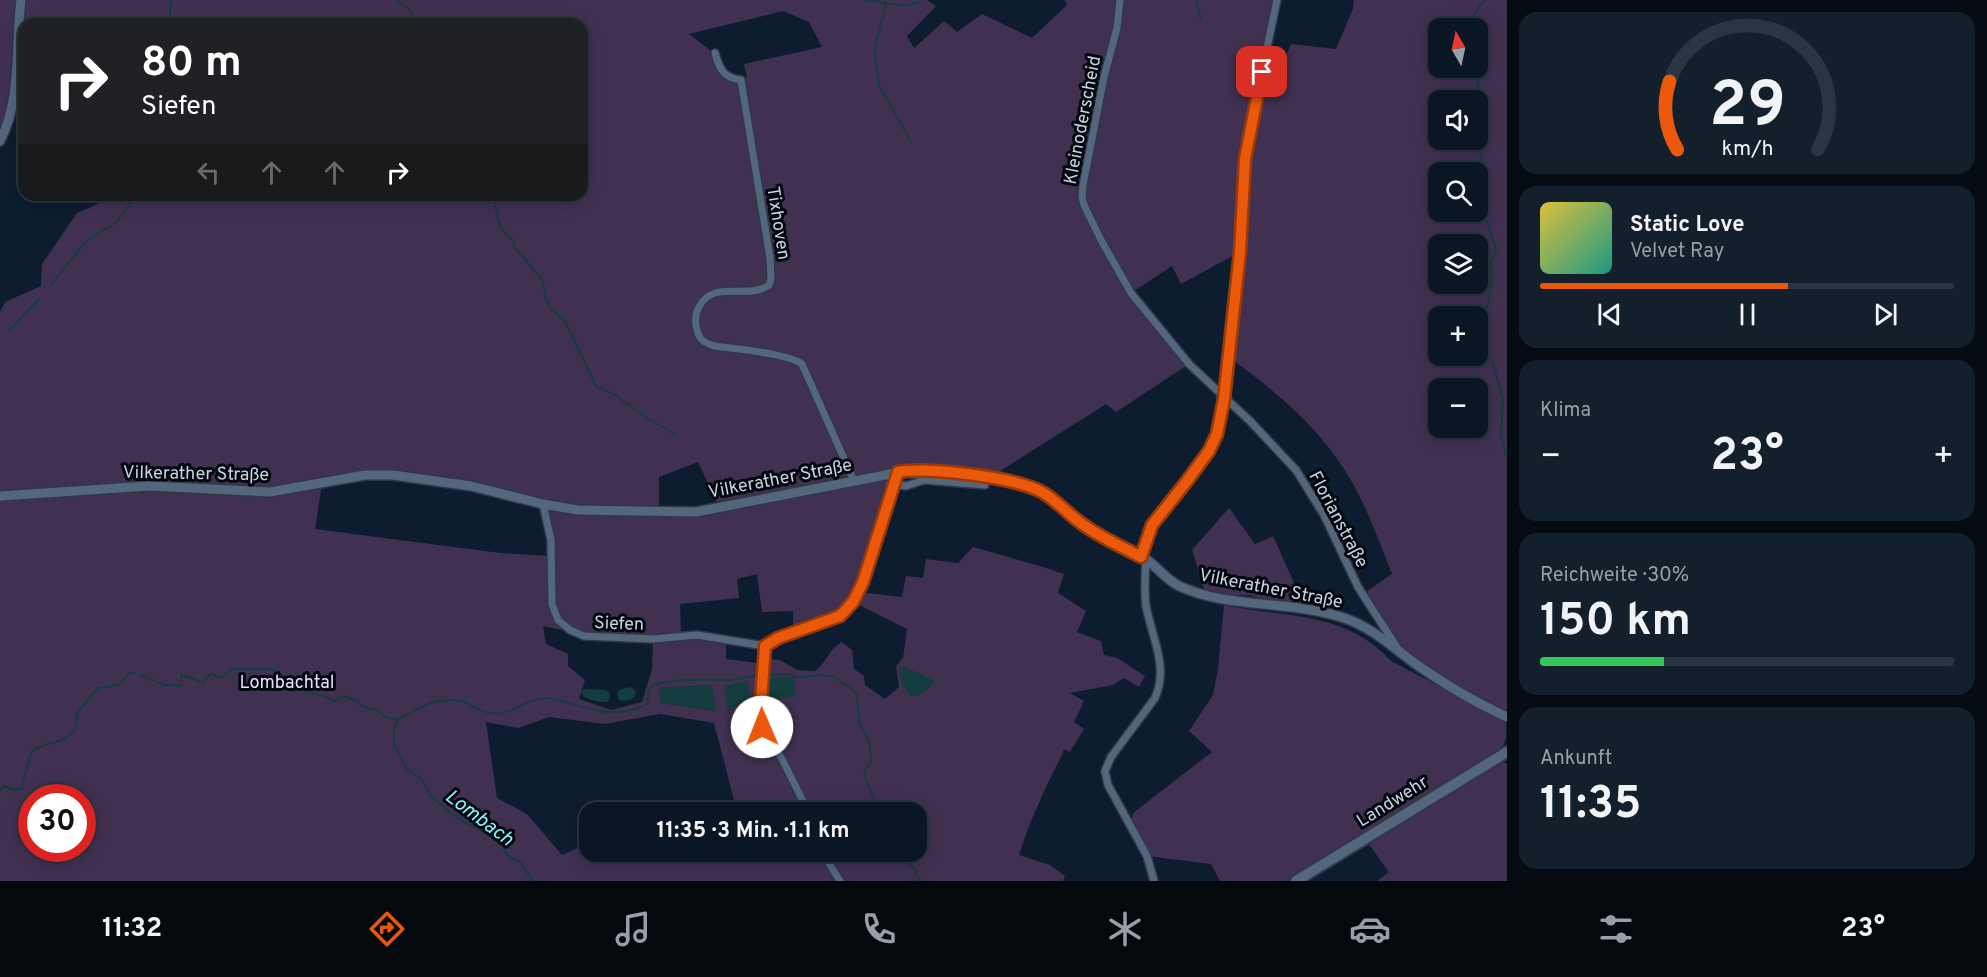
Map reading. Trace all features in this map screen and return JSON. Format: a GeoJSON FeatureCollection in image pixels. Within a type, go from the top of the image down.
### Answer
{"type":"FeatureCollection","features":[{"type":"Feature","properties":{"kind":"main road","name":"Landwehr"},"geometry":{"type":"LineString","coordinates":[[1296,881],[1507,752]]}},
{"type":"Feature","properties":{"kind":"street"},"geometry":{"type":"LineString","coordinates":[[20,18],[21,0]]}},
{"type":"Feature","properties":{"kind":"street","name":"Kleinoderscheid"},"geometry":{"type":"LineString","coordinates":[[1120,0],[1117,28],[1100,98],[1082,196],[1101,240],[1126,284],[1161,332]]}},
{"type":"Feature","properties":{"kind":"street"},"geometry":{"type":"LineString","coordinates":[[1154,881],[1147,856],[1111,792],[1105,778],[1105,771],[1155,699],[1159,689],[1161,665],[1144,591],[1144,558],[1152,525],[1209,451],[1217,434],[1224,399],[1240,252],[1247,149],[1277,0]]}},
{"type":"Feature","properties":{"kind":"street"},"geometry":{"type":"LineString","coordinates":[[0,141],[9,122],[13,105],[18,39]]}},
{"type":"Feature","properties":{"kind":"street","name":"Tixhoven"},"geometry":{"type":"LineString","coordinates":[[715,52],[720,69],[729,78],[741,80],[770,258],[771,279],[769,285],[760,290],[728,290],[708,296],[696,313],[697,330],[704,342],[714,346],[784,357],[802,364],[854,481]]}},
{"type":"Feature","properties":{"kind":"street","name":"Florianstraße"},"geometry":{"type":"LineString","coordinates":[[1161,332],[1189,364],[1250,421],[1296,470],[1324,515],[1358,587],[1401,654]]}},
{"type":"Feature","properties":{"kind":"street","name":"Vilkerather Straße"},"geometry":{"type":"LineString","coordinates":[[0,496],[149,486],[270,492],[365,476],[393,475],[471,486],[543,504],[578,510],[696,512],[898,472],[923,470],[1011,481],[1034,488],[1050,497],[1091,530],[1144,558],[1176,584],[1206,595],[1305,608],[1347,618],[1461,694],[1507,717]]}},
{"type":"Feature","properties":{"kind":"street"},"geometry":{"type":"LineString","coordinates":[[804,802],[761,723],[765,646],[778,638],[840,616],[853,602],[863,582],[898,472]]}},
{"type":"Feature","properties":{"kind":"street"},"geometry":{"type":"LineString","coordinates":[[895,484],[906,486],[924,480],[981,487]]}},
{"type":"Feature","properties":{"kind":"street","name":"Siefen"},"geometry":{"type":"LineString","coordinates":[[543,504],[550,540],[552,604],[558,620],[570,630],[584,636],[596,637],[653,639],[697,635],[765,646]]}},
{"type":"Feature","properties":{"kind":"street"},"geometry":{"type":"LineString","coordinates":[[829,862],[840,881]]}},
{"type":"Feature","properties":{"kind":"green space","name":"Lombachtal"},"geometry":{"type":"Polygon","coordinates":[[[0,0],[927,0],[936,6],[907,36],[914,48],[944,21],[957,32],[982,14],[1032,38],[1067,5],[1065,0],[1277,0],[1262,72],[1278,75],[1291,44],[1336,49],[1353,9],[1354,0],[1507,0],[1507,713],[1442,678],[1407,652],[1402,654],[1363,594],[1392,574],[1371,520],[1352,481],[1308,423],[1233,360],[1246,163],[1236,254],[1181,284],[1172,266],[1131,293],[1189,364],[1116,412],[1106,404],[989,478],[898,472],[859,592],[902,597],[906,576],[923,578],[926,559],[958,563],[973,547],[1043,567],[1064,574],[1058,593],[1086,611],[1077,632],[1101,641],[1104,655],[1117,658],[1145,676],[1139,687],[1124,678],[1113,685],[1070,693],[1084,701],[1074,722],[1084,729],[1070,752],[1063,749],[1033,816],[1019,855],[1050,865],[1065,876],[1063,881],[0,881],[0,312],[5,302],[41,286],[42,264],[77,213],[105,201],[588,201],[588,18],[18,18],[15,81],[0,141],[0,0]],[[783,11],[689,34],[711,51],[727,80],[747,78],[744,64],[822,47],[809,22],[783,11]],[[698,462],[659,477],[659,512],[719,507],[698,462]],[[365,475],[322,483],[315,529],[500,553],[551,556],[543,504],[416,477],[365,475]],[[757,574],[737,579],[739,598],[680,604],[681,635],[726,639],[726,659],[764,664],[764,677],[768,676],[768,659],[780,660],[797,670],[815,671],[842,642],[852,650],[854,669],[864,676],[865,685],[885,699],[899,687],[896,666],[903,658],[907,629],[853,602],[845,612],[793,633],[793,611],[762,612],[757,574]],[[543,626],[546,644],[568,654],[568,666],[585,680],[579,699],[611,710],[642,702],[652,669],[653,639],[596,637],[543,626]],[[748,681],[732,685],[728,711],[748,681]],[[712,685],[659,688],[661,703],[715,711],[712,685]],[[660,714],[605,724],[549,717],[518,728],[486,722],[497,798],[527,814],[562,855],[579,847],[579,862],[927,862],[927,802],[734,802],[714,723],[660,714]]]}},
{"type":"Feature","properties":{"kind":"green space"},"geometry":{"type":"Polygon","coordinates":[[[1229,508],[1255,544],[1273,536],[1304,605],[1265,601],[1250,595],[1223,595],[1204,589],[1192,550],[1229,508]]]}},
{"type":"Feature","properties":{"kind":"green space"},"geometry":{"type":"Polygon","coordinates":[[[1224,605],[1313,619],[1334,624],[1354,633],[1373,644],[1391,661],[1506,721],[1506,737],[1503,745],[1492,756],[1290,881],[1220,881],[1211,864],[1147,856],[1131,827],[1133,813],[1212,752],[1189,731],[1213,695],[1218,669],[1224,605]]]}},
{"type":"Feature","properties":{"kind":"green space"},"geometry":{"type":"Polygon","coordinates":[[[1500,761],[1506,763],[1507,766],[1507,881],[1377,881],[1389,872],[1368,843],[1500,761]]]}},
{"type":"Feature","properties":{"kind":"shaded area"},"geometry":{"type":"Polygon","coordinates":[[[899,666],[913,670],[936,682],[920,695],[910,696],[902,684],[899,666]]]}},
{"type":"Feature","properties":{"kind":"shaded area"},"geometry":{"type":"Polygon","coordinates":[[[769,677],[794,678],[795,696],[771,700],[768,698],[769,677]]]}},
{"type":"Feature","properties":{"kind":"shaded area"},"geometry":{"type":"Polygon","coordinates":[[[748,681],[750,698],[728,712],[724,686],[748,681]]]}},
{"type":"Feature","properties":{"kind":"shaded area"},"geometry":{"type":"Polygon","coordinates":[[[712,685],[716,711],[661,703],[659,688],[712,685]]]}},
{"type":"Feature","properties":{"kind":"shaded area"},"geometry":{"type":"Polygon","coordinates":[[[630,687],[634,689],[635,696],[630,700],[621,701],[617,693],[619,690],[630,687]]]}},
{"type":"Feature","properties":{"kind":"shaded area"},"geometry":{"type":"Polygon","coordinates":[[[583,689],[606,690],[610,694],[609,701],[599,702],[583,696],[583,689]]]}},
{"type":"Feature","properties":{"kind":"waterway"},"geometry":{"type":"LineString","coordinates":[[171,0],[171,18]]}},
{"type":"Feature","properties":{"kind":"waterway"},"geometry":{"type":"LineString","coordinates":[[396,0],[409,9],[416,18]]}},
{"type":"Feature","properties":{"kind":"waterway"},"geometry":{"type":"LineString","coordinates":[[866,0],[886,3],[874,50],[879,85],[911,142]]}},
{"type":"Feature","properties":{"kind":"waterway"},"geometry":{"type":"LineString","coordinates":[[1196,0],[1201,19]]}},
{"type":"Feature","properties":{"kind":"waterway"},"geometry":{"type":"LineString","coordinates":[[1472,18],[1484,0]]}},
{"type":"Feature","properties":{"kind":"waterway"},"geometry":{"type":"LineString","coordinates":[[886,3],[902,6],[919,2]]}},
{"type":"Feature","properties":{"kind":"waterway"},"geometry":{"type":"LineString","coordinates":[[1477,90],[1478,78]]}},
{"type":"Feature","properties":{"kind":"waterway"},"geometry":{"type":"LineString","coordinates":[[1479,150],[1483,165],[1480,200],[1496,249],[1491,263],[1492,280],[1487,306]]}},
{"type":"Feature","properties":{"kind":"waterway"},"geometry":{"type":"LineString","coordinates":[[51,285],[85,242],[115,223],[132,201]]}},
{"type":"Feature","properties":{"kind":"waterway"},"geometry":{"type":"LineString","coordinates":[[494,201],[500,227],[542,279],[551,309],[565,321],[596,386],[615,395],[676,435]]}},
{"type":"Feature","properties":{"kind":"waterway"},"geometry":{"type":"LineString","coordinates":[[9,331],[39,299]]}},
{"type":"Feature","properties":{"kind":"waterway"},"geometry":{"type":"LineString","coordinates":[[1488,354],[1503,399],[1501,438],[1507,456]]}},
{"type":"Feature","properties":{"kind":"waterway","name":"Lombach"},"geometry":{"type":"LineString","coordinates":[[141,675],[164,685],[180,686],[182,675],[203,683],[210,674],[219,678],[233,669],[271,669],[279,673],[286,687],[294,692],[303,689],[334,701],[344,696],[362,706],[380,711],[384,717],[398,720],[394,729],[394,745],[407,769],[423,781],[430,795],[448,811],[487,833],[502,846],[507,855],[520,862],[533,881]]}},
{"type":"Feature","properties":{"kind":"waterway","name":"Lombach"},"geometry":{"type":"LineString","coordinates":[[0,790],[4,786],[15,790],[21,789],[31,753],[36,748],[65,739],[75,730],[77,713],[98,688],[119,685],[130,673],[134,673]]}},
{"type":"Feature","properties":{"kind":"waterway"},"geometry":{"type":"LineString","coordinates":[[769,675],[787,674],[799,678],[819,675],[833,676],[857,693],[859,721],[870,745],[871,762],[864,771],[865,777],[876,802]]}},
{"type":"Feature","properties":{"kind":"waterway"},"geometry":{"type":"LineString","coordinates":[[398,720],[431,703],[449,700],[467,703],[493,714],[502,713],[542,698],[599,711],[616,712],[637,709],[647,704],[649,690],[664,682],[730,680],[757,675]]}},
{"type":"Feature","properties":{"kind":"waterway"},"geometry":{"type":"LineString","coordinates":[[909,862],[915,869],[920,881]]}},
{"type":"Feature","properties":{"kind":"route"},"geometry":{"type":"LineString","coordinates":[[762,727],[760,714],[765,646],[778,638],[834,619],[845,612],[853,602],[863,582],[898,472],[923,470],[958,474],[1011,481],[1034,488],[1050,497],[1091,530],[1141,557],[1152,525],[1209,451],[1217,434],[1224,399],[1240,252],[1245,159],[1262,72]]}}]}
